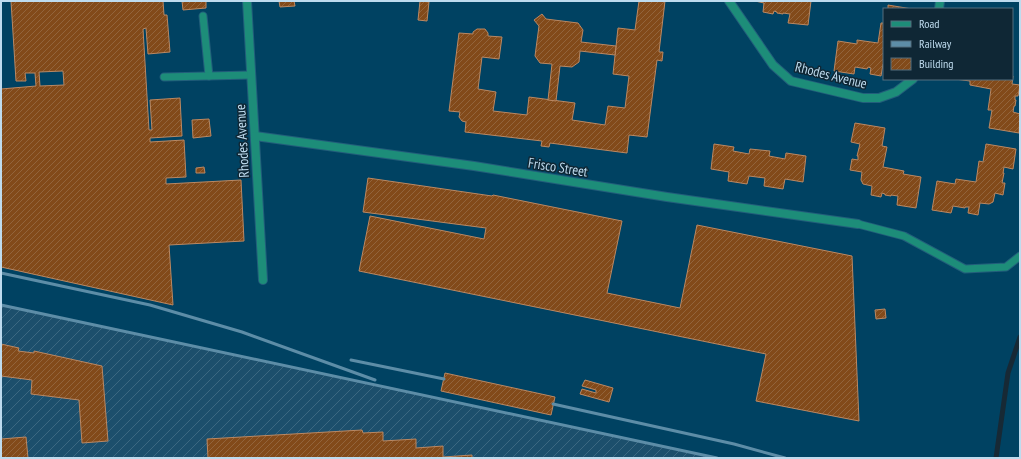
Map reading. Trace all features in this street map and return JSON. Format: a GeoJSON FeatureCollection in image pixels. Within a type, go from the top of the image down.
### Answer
{"type":"FeatureCollection","features":[{"type":"Feature","properties":{"kind":"street","name":"Rhodes Avenue"},"geometry":{"type":"LineString","coordinates":[[246,1],[263,280]]}},
{"type":"Feature","properties":{"kind":"street","name":"Rhodes Avenue"},"geometry":{"type":"LineString","coordinates":[[729,1],[773,65],[791,82],[863,98],[878,98],[896,92],[912,80]]}},
{"type":"Feature","properties":{"kind":"street","name":"Frisco Street"},"geometry":{"type":"LineString","coordinates":[[255,136],[474,166],[667,197],[858,224]]}},
{"type":"Feature","properties":{"kind":"lane"},"geometry":{"type":"LineString","coordinates":[[203,16],[209,76]]}},
{"type":"Feature","properties":{"kind":"lane"},"geometry":{"type":"LineString","coordinates":[[164,77],[251,75]]}},
{"type":"Feature","properties":{"kind":"lane"},"geometry":{"type":"LineString","coordinates":[[858,224],[904,236],[965,269],[1006,267],[1020,256]]}},
{"type":"Feature","properties":{"kind":"shaded area"},"geometry":{"type":"Polygon","coordinates":[[[1,305],[717,458],[1,458],[1,305]]]}},
{"type":"Feature","properties":{"kind":"building"},"geometry":{"type":"Polygon","coordinates":[[[11,1],[163,1],[164,15],[167,15],[170,52],[148,54],[146,28],[143,29],[149,130],[152,130],[150,100],[180,98],[182,136],[150,138],[150,142],[184,140],[186,177],[166,178],[166,184],[241,180],[244,241],[169,245],[173,305],[1,267],[1,89],[36,86],[35,73],[25,73],[26,81],[16,81],[11,1]],[[63,71],[39,72],[40,86],[64,85],[63,71]]]}},
{"type":"Feature","properties":{"kind":"building"},"geometry":{"type":"Polygon","coordinates":[[[182,1],[206,1],[206,8],[183,10],[182,1]]]}},
{"type":"Feature","properties":{"kind":"building"},"geometry":{"type":"Polygon","coordinates":[[[279,1],[294,1],[295,6],[280,7],[279,1]]]}},
{"type":"Feature","properties":{"kind":"building"},"geometry":{"type":"Polygon","coordinates":[[[420,1],[429,2],[427,21],[418,20],[420,1]]]}},
{"type":"Feature","properties":{"kind":"building"},"geometry":{"type":"Polygon","coordinates":[[[639,1],[665,1],[659,52],[663,52],[662,61],[657,60],[647,137],[629,135],[627,153],[550,143],[549,147],[541,146],[542,141],[465,132],[466,122],[462,121],[459,117],[460,112],[449,111],[459,33],[473,34],[473,32],[477,29],[485,29],[488,36],[502,37],[499,59],[482,57],[478,89],[496,92],[493,111],[527,115],[529,97],[575,103],[572,120],[605,125],[608,106],[625,108],[629,76],[613,74],[618,28],[635,30],[639,1]]]}},
{"type":"Feature","properties":{"kind":"building"},"geometry":{"type":"Polygon","coordinates":[[[755,1],[811,1],[808,25],[788,23],[790,14],[777,13],[774,11],[773,14],[763,12],[764,3],[755,1]]]}},
{"type":"Feature","properties":{"kind":"building"},"geometry":{"type":"Polygon","coordinates":[[[888,5],[906,8],[888,8],[888,5]]]}},
{"type":"Feature","properties":{"kind":"building"},"geometry":{"type":"Polygon","coordinates":[[[542,14],[546,19],[578,23],[583,30],[581,42],[616,46],[615,55],[580,51],[579,62],[572,67],[560,66],[556,101],[548,100],[552,64],[540,63],[535,56],[539,26],[534,20],[542,14]]]}},
{"type":"Feature","properties":{"kind":"building"},"geometry":{"type":"Polygon","coordinates":[[[881,23],[883,23],[883,64],[881,76],[870,74],[871,68],[868,67],[867,69],[855,67],[854,74],[834,71],[838,41],[857,44],[857,40],[878,43],[881,23]]]}},
{"type":"Feature","properties":{"kind":"building"},"geometry":{"type":"Polygon","coordinates":[[[962,80],[1012,80],[1012,84],[1020,85],[1018,96],[1015,96],[1016,100],[1013,112],[1020,114],[1019,133],[989,128],[992,110],[988,110],[991,89],[970,85],[970,81],[962,80]]]}},
{"type":"Feature","properties":{"kind":"building"},"geometry":{"type":"Polygon","coordinates":[[[209,119],[211,136],[193,138],[192,120],[209,119]]]}},
{"type":"Feature","properties":{"kind":"building"},"geometry":{"type":"Polygon","coordinates":[[[855,123],[885,128],[882,146],[887,147],[883,167],[904,171],[903,174],[921,177],[916,208],[897,205],[898,196],[885,195],[882,193],[881,197],[871,195],[872,186],[863,184],[861,180],[862,172],[850,170],[852,159],[858,160],[857,156],[860,144],[851,142],[855,123]]]}},
{"type":"Feature","properties":{"kind":"building"},"geometry":{"type":"Polygon","coordinates":[[[714,144],[734,147],[733,151],[749,154],[750,149],[770,151],[769,156],[785,159],[786,153],[806,156],[803,182],[785,179],[783,189],[764,186],[765,178],[749,176],[747,184],[728,181],[729,172],[711,169],[714,144]]]}},
{"type":"Feature","properties":{"kind":"building"},"geometry":{"type":"Polygon","coordinates":[[[986,144],[1016,149],[1013,169],[1004,167],[1002,183],[1005,183],[1003,195],[995,193],[993,202],[989,204],[980,203],[978,215],[968,213],[969,207],[965,208],[953,206],[951,213],[932,210],[937,181],[955,184],[956,179],[976,182],[979,161],[983,162],[986,144]]]}},
{"type":"Feature","properties":{"kind":"building"},"geometry":{"type":"Polygon","coordinates":[[[204,167],[205,173],[196,173],[196,168],[204,167]]]}},
{"type":"Feature","properties":{"kind":"building"},"geometry":{"type":"Polygon","coordinates":[[[368,178],[493,195],[622,221],[607,293],[680,308],[697,225],[852,256],[859,421],[756,401],[766,354],[359,271],[370,216],[484,239],[486,228],[363,212],[368,178]]]}},
{"type":"Feature","properties":{"kind":"building"},"geometry":{"type":"Polygon","coordinates":[[[885,309],[886,318],[876,319],[875,310],[885,309]]]}},
{"type":"Feature","properties":{"kind":"building"},"geometry":{"type":"Polygon","coordinates":[[[1,344],[19,348],[18,351],[34,353],[34,351],[102,366],[108,441],[82,443],[79,400],[31,394],[32,380],[1,376],[1,344]]]}},
{"type":"Feature","properties":{"kind":"building"},"geometry":{"type":"Polygon","coordinates":[[[445,373],[555,397],[551,415],[441,391],[445,373]]]}},
{"type":"Feature","properties":{"kind":"building"},"geometry":{"type":"Polygon","coordinates":[[[585,380],[613,388],[609,402],[580,394],[582,389],[596,393],[596,390],[582,386],[585,380]]]}},
{"type":"Feature","properties":{"kind":"building"},"geometry":{"type":"Polygon","coordinates":[[[362,430],[363,433],[383,432],[383,441],[416,439],[416,448],[443,446],[443,457],[472,455],[472,458],[208,458],[207,439],[362,430]]]}},
{"type":"Feature","properties":{"kind":"building"},"geometry":{"type":"Polygon","coordinates":[[[26,437],[28,458],[1,458],[1,439],[26,437]]]}},
{"type":"Feature","properties":{"kind":"waterway"},"geometry":{"type":"LineString","coordinates":[[996,458],[1008,373],[1020,337]]}},
{"type":"Feature","properties":{"kind":"railway"},"geometry":{"type":"LineString","coordinates":[[1,273],[150,305],[242,332],[375,380]]}},
{"type":"Feature","properties":{"kind":"railway"},"geometry":{"type":"LineString","coordinates":[[1,305],[717,458]]}},
{"type":"Feature","properties":{"kind":"railway"},"geometry":{"type":"LineString","coordinates":[[351,360],[444,379]]}},
{"type":"Feature","properties":{"kind":"railway"},"geometry":{"type":"LineString","coordinates":[[553,404],[734,444],[785,458]]}}]}
